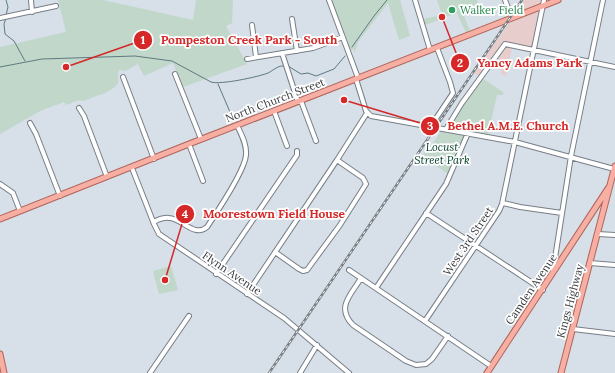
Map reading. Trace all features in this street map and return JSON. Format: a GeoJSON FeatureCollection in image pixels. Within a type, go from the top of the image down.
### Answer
{"type":"FeatureCollection","features":[{"type":"Feature","properties":{"kind":"main road","name":"North Church Street"},"geometry":{"type":"LineString","coordinates":[[0,219],[132,168],[201,139],[437,48],[512,18],[543,3],[558,0]]}},
{"type":"Feature","properties":{"kind":"main road"},"geometry":{"type":"LineString","coordinates":[[609,187],[615,167]]}},
{"type":"Feature","properties":{"kind":"main road","name":"Kings Highway"},"geometry":{"type":"LineString","coordinates":[[562,373],[609,187]]}},
{"type":"Feature","properties":{"kind":"main road","name":"Camden Avenue"},"geometry":{"type":"LineString","coordinates":[[486,373],[543,290],[609,187]]}},
{"type":"Feature","properties":{"kind":"main road"},"geometry":{"type":"LineString","coordinates":[[592,215],[597,210],[603,211]]}},
{"type":"Feature","properties":{"kind":"main road"},"geometry":{"type":"LineString","coordinates":[[0,354],[4,373]]}},
{"type":"Feature","properties":{"kind":"street"},"geometry":{"type":"LineString","coordinates":[[31,0],[32,12]]}},
{"type":"Feature","properties":{"kind":"street"},"geometry":{"type":"LineString","coordinates":[[247,294],[338,160],[367,113],[357,78],[329,0]]}},
{"type":"Feature","properties":{"kind":"street"},"geometry":{"type":"LineString","coordinates":[[415,0],[430,50]]}},
{"type":"Feature","properties":{"kind":"street"},"geometry":{"type":"LineString","coordinates":[[505,0],[512,18]]}},
{"type":"Feature","properties":{"kind":"street"},"geometry":{"type":"LineString","coordinates":[[553,274],[571,156],[603,0]]}},
{"type":"Feature","properties":{"kind":"street","name":"West 3rd Street"},"geometry":{"type":"LineString","coordinates":[[425,321],[503,203],[543,3]]}},
{"type":"Feature","properties":{"kind":"street"},"geometry":{"type":"LineString","coordinates":[[0,18],[56,6]]}},
{"type":"Feature","properties":{"kind":"street"},"geometry":{"type":"LineString","coordinates":[[292,19],[296,51]]}},
{"type":"Feature","properties":{"kind":"street"},"geometry":{"type":"LineString","coordinates":[[252,25],[256,57]]}},
{"type":"Feature","properties":{"kind":"street"},"geometry":{"type":"LineString","coordinates":[[247,59],[316,48],[343,37]]}},
{"type":"Feature","properties":{"kind":"street"},"geometry":{"type":"LineString","coordinates":[[446,129],[462,103],[505,44],[615,67]]}},
{"type":"Feature","properties":{"kind":"street"},"geometry":{"type":"LineString","coordinates":[[431,126],[453,93],[437,48]]}},
{"type":"Feature","properties":{"kind":"street"},"geometry":{"type":"LineString","coordinates":[[282,53],[299,101],[316,140]]}},
{"type":"Feature","properties":{"kind":"street"},"geometry":{"type":"LineString","coordinates":[[175,74],[201,139]]}},
{"type":"Feature","properties":{"kind":"street"},"geometry":{"type":"LineString","coordinates":[[124,77],[154,158]]}},
{"type":"Feature","properties":{"kind":"street"},"geometry":{"type":"LineString","coordinates":[[79,108],[84,116],[107,177]]}},
{"type":"Feature","properties":{"kind":"street"},"geometry":{"type":"LineString","coordinates":[[274,111],[287,146]]}},
{"type":"Feature","properties":{"kind":"street"},"geometry":{"type":"LineString","coordinates":[[367,113],[374,116],[515,142],[615,167]]}},
{"type":"Feature","properties":{"kind":"street"},"geometry":{"type":"LineString","coordinates":[[30,123],[36,134],[60,196]]}},
{"type":"Feature","properties":{"kind":"street"},"geometry":{"type":"LineString","coordinates":[[153,222],[164,218],[170,218],[196,230],[202,230],[207,227],[245,164],[246,149],[237,125]]}},
{"type":"Feature","properties":{"kind":"street"},"geometry":{"type":"LineString","coordinates":[[376,288],[449,180],[468,133]]}},
{"type":"Feature","properties":{"kind":"street"},"geometry":{"type":"LineString","coordinates":[[189,144],[203,180]]}},
{"type":"Feature","properties":{"kind":"street"},"geometry":{"type":"LineString","coordinates":[[216,274],[297,155],[297,151]]}},
{"type":"Feature","properties":{"kind":"street"},"geometry":{"type":"LineString","coordinates":[[275,252],[299,269],[305,270],[310,268],[366,186],[365,180],[338,160]]}},
{"type":"Feature","properties":{"kind":"street","name":"Flynn Avenue"},"geometry":{"type":"LineString","coordinates":[[132,168],[157,232],[216,274],[284,318],[349,373]]}},
{"type":"Feature","properties":{"kind":"street"},"geometry":{"type":"LineString","coordinates":[[0,184],[13,193],[20,211]]}},
{"type":"Feature","properties":{"kind":"street"},"geometry":{"type":"LineString","coordinates":[[503,203],[562,213]]}},
{"type":"Feature","properties":{"kind":"street"},"geometry":{"type":"LineString","coordinates":[[426,213],[543,290]]}},
{"type":"Feature","properties":{"kind":"street"},"geometry":{"type":"LineString","coordinates":[[598,234],[615,235]]}},
{"type":"Feature","properties":{"kind":"street"},"geometry":{"type":"LineString","coordinates":[[590,263],[615,265]]}},
{"type":"Feature","properties":{"kind":"street"},"geometry":{"type":"LineString","coordinates":[[349,270],[491,366]]}},
{"type":"Feature","properties":{"kind":"street"},"geometry":{"type":"LineString","coordinates":[[361,278],[346,301],[345,310],[347,318],[353,325],[399,357],[413,365],[426,364],[432,360],[448,336]]}},
{"type":"Feature","properties":{"kind":"street"},"geometry":{"type":"LineString","coordinates":[[150,373],[189,316]]}},
{"type":"Feature","properties":{"kind":"street"},"geometry":{"type":"LineString","coordinates":[[573,329],[615,334]]}},
{"type":"Feature","properties":{"kind":"street"},"geometry":{"type":"LineString","coordinates":[[300,373],[317,345]]}},
{"type":"Feature","properties":{"kind":"shaded area"},"geometry":{"type":"Polygon","coordinates":[[[524,0],[542,0],[541,4],[514,14],[524,0]]]}},
{"type":"Feature","properties":{"kind":"shaded area"},"geometry":{"type":"Polygon","coordinates":[[[538,11],[532,47],[513,43],[506,76],[502,75],[498,56],[482,78],[474,73],[509,23],[538,11]]]}},
{"type":"Feature","properties":{"kind":"green space"},"geometry":{"type":"Polygon","coordinates":[[[58,0],[103,0],[193,20],[196,0],[233,0],[232,23],[226,26],[247,64],[183,87],[173,63],[144,76],[138,64],[125,71],[119,70],[118,83],[112,89],[83,101],[79,100],[66,105],[64,102],[40,111],[0,134],[0,47],[66,32],[58,0]]]}},
{"type":"Feature","properties":{"kind":"green space"},"geometry":{"type":"Polygon","coordinates":[[[332,0],[400,0],[410,36],[399,40],[388,3],[358,42],[355,52],[353,49],[351,50],[332,0]]]}},
{"type":"Feature","properties":{"kind":"green space"},"geometry":{"type":"Polygon","coordinates":[[[437,0],[477,0],[478,4],[462,11],[470,31],[466,33],[457,13],[425,25],[423,19],[442,15],[437,0]]]}},
{"type":"Feature","properties":{"kind":"green space","name":"Locust Street Park"},"geometry":{"type":"Polygon","coordinates":[[[482,78],[503,92],[503,95],[497,95],[488,134],[449,126],[482,78]]]}},
{"type":"Feature","properties":{"kind":"green space","name":"Locust Street Park"},"geometry":{"type":"Polygon","coordinates":[[[441,131],[465,136],[448,174],[422,156],[428,147],[430,148],[441,131]]]}},
{"type":"Feature","properties":{"kind":"green space"},"geometry":{"type":"Polygon","coordinates":[[[171,266],[178,290],[159,294],[153,271],[171,266]]]}},
{"type":"Feature","properties":{"kind":"waterway"},"geometry":{"type":"LineString","coordinates":[[6,0],[8,7],[6,15]]}},
{"type":"Feature","properties":{"kind":"waterway"},"geometry":{"type":"LineString","coordinates":[[352,47],[387,0]]}},
{"type":"Feature","properties":{"kind":"waterway"},"geometry":{"type":"LineString","coordinates":[[6,18],[4,24],[5,34],[14,41],[25,61]]}},
{"type":"Feature","properties":{"kind":"waterway"},"geometry":{"type":"LineString","coordinates":[[0,67],[42,59],[135,56],[172,61],[211,82],[216,83],[256,77],[268,73],[278,67],[285,66]]}},
{"type":"Feature","properties":{"kind":"waterway"},"geometry":{"type":"LineString","coordinates":[[288,66],[301,74],[308,73],[316,76],[334,69],[345,56]]}},
{"type":"Feature","properties":{"kind":"waterway"},"geometry":{"type":"LineString","coordinates":[[218,84],[230,112]]}},
{"type":"Feature","properties":{"kind":"railway"},"geometry":{"type":"LineString","coordinates":[[269,373],[522,0]]}},
{"type":"Feature","properties":{"kind":"place","name":"Walker Field"},"geometry":{"type":"Point","coordinates":[452,10]}},
{"type":"Feature","properties":{"kind":"place","name":"Yancy Adams Park"},"geometry":{"type":"Point","coordinates":[442,17]}},
{"type":"Feature","properties":{"kind":"place","name":"Pompeston Creek Park - South"},"geometry":{"type":"Point","coordinates":[66,67]}},
{"type":"Feature","properties":{"kind":"place","name":"Bethel A.M.E. Church"},"geometry":{"type":"Point","coordinates":[344,100]}},
{"type":"Feature","properties":{"kind":"place","name":"Moorestown Field House"},"geometry":{"type":"Point","coordinates":[165,280]}}]}
